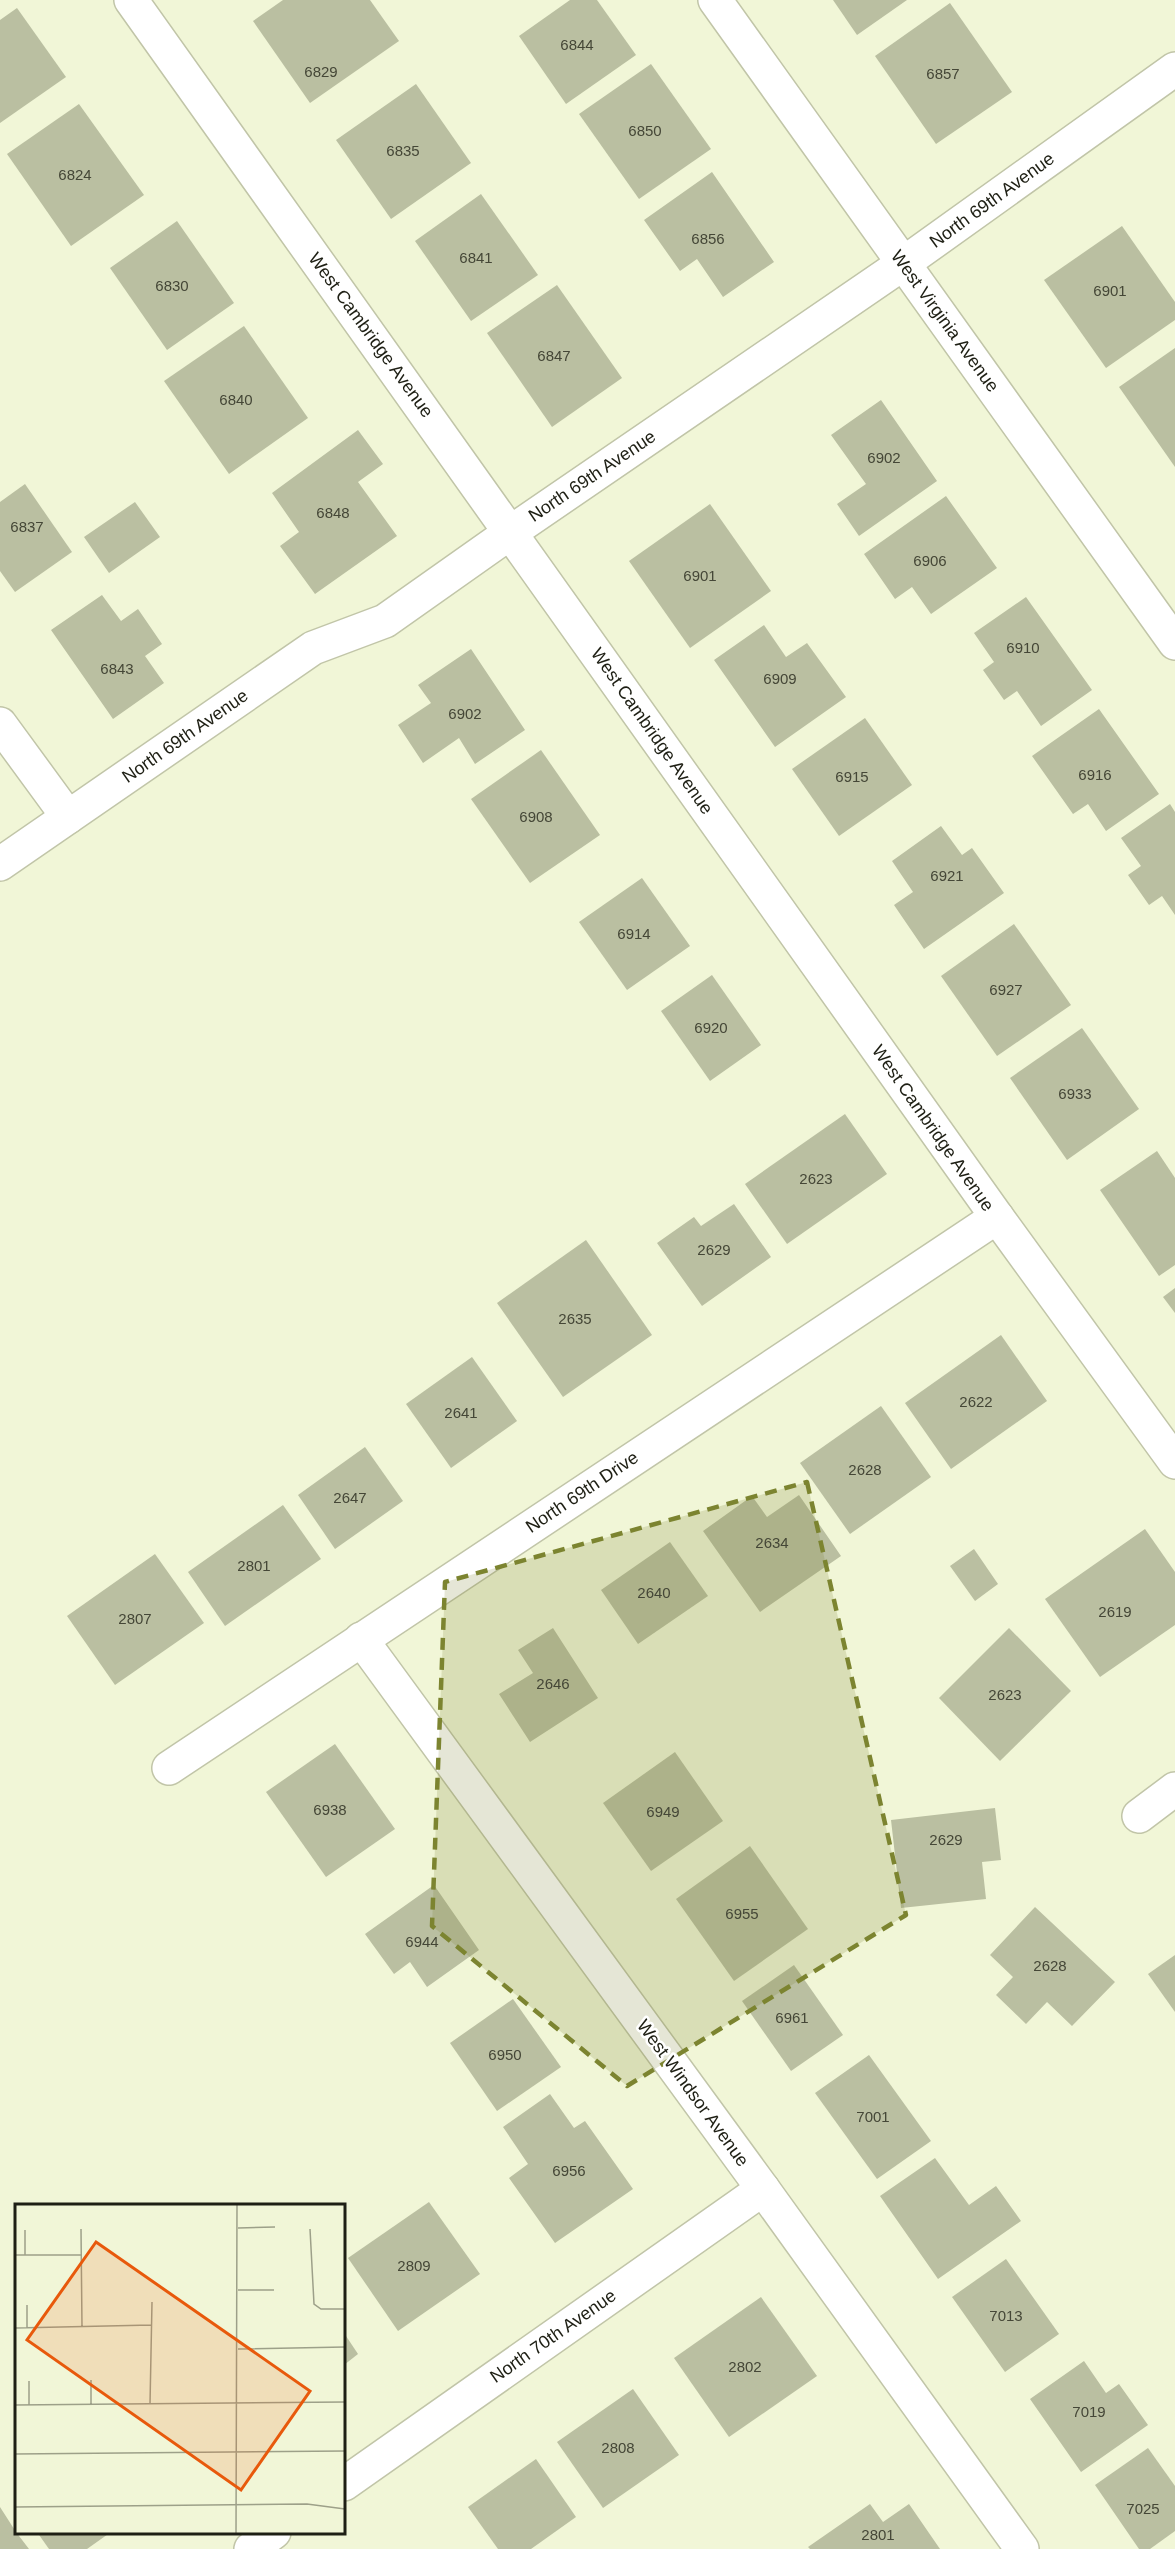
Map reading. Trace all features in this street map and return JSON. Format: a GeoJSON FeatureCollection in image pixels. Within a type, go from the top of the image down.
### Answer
{"type":"FeatureCollection","features":[{"type":"Feature","properties":{"kind":"street","name":"West Cambridge Avenue"},"geometry":{"type":"LineString","coordinates":[[131,0],[997,1217],[1175,1462]]}},
{"type":"Feature","properties":{"kind":"street","name":"West Virginia Avenue"},"geometry":{"type":"LineString","coordinates":[[715,0],[1175,643]]}},
{"type":"Feature","properties":{"kind":"street","name":"North 69th Avenue"},"geometry":{"type":"LineString","coordinates":[[0,864],[313,648],[385,621],[904,263],[1175,69]]}},
{"type":"Feature","properties":{"kind":"street"},"geometry":{"type":"LineString","coordinates":[[0,723],[68,817]]}},
{"type":"Feature","properties":{"kind":"street","name":"North 69th Drive"},"geometry":{"type":"LineString","coordinates":[[169,1768],[997,1217]]}},
{"type":"Feature","properties":{"kind":"street","name":"West Windsor Avenue"},"geometry":{"type":"LineString","coordinates":[[361,1639],[764,2189],[1022,2549]]}},
{"type":"Feature","properties":{"kind":"street"},"geometry":{"type":"LineString","coordinates":[[1139,1816],[1175,1789]]}},
{"type":"Feature","properties":{"kind":"street","name":"North 70th Avenue"},"geometry":{"type":"LineString","coordinates":[[345,2483],[764,2189]]}},
{"type":"Feature","properties":{"kind":"street"},"geometry":{"type":"LineString","coordinates":[[251,2549],[271,2534]]}},
{"type":"Feature","properties":{"kind":"highlighted area"},"geometry":{"type":"Polygon","coordinates":[[[807,1482],[906,1915],[627,2086],[432,1926],[445,1582],[807,1482]]]}},
{"type":"Feature","properties":{"kind":"building"},"geometry":{"type":"Polygon","coordinates":[[[283,0],[370,0],[399,41],[310,103],[253,21],[283,0]]]}},
{"type":"Feature","properties":{"kind":"building"},"geometry":{"type":"Polygon","coordinates":[[[570,0],[597,0],[636,55],[566,104],[519,36],[570,0]]]}},
{"type":"Feature","properties":{"kind":"building"},"geometry":{"type":"Polygon","coordinates":[[[833,0],[907,0],[857,35],[833,0]]]}},
{"type":"Feature","properties":{"kind":"building"},"geometry":{"type":"Polygon","coordinates":[[[950,3],[1012,92],[936,144],[875,56],[950,3]]]}},
{"type":"Feature","properties":{"kind":"building"},"geometry":{"type":"Polygon","coordinates":[[[17,8],[66,77],[0,123],[0,20],[17,8]]]}},
{"type":"Feature","properties":{"kind":"building"},"geometry":{"type":"Polygon","coordinates":[[[651,64],[711,149],[639,199],[579,114],[651,64]]]}},
{"type":"Feature","properties":{"kind":"building"},"geometry":{"type":"Polygon","coordinates":[[[416,84],[471,163],[391,219],[336,140],[416,84]]]}},
{"type":"Feature","properties":{"kind":"building"},"geometry":{"type":"Polygon","coordinates":[[[79,104],[144,195],[71,246],[7,154],[79,104]]]}},
{"type":"Feature","properties":{"kind":"building"},"geometry":{"type":"Polygon","coordinates":[[[712,172],[774,262],[723,297],[697,259],[680,271],[644,220],[712,172]]]}},
{"type":"Feature","properties":{"kind":"building"},"geometry":{"type":"Polygon","coordinates":[[[481,194],[538,275],[471,321],[415,241],[481,194]]]}},
{"type":"Feature","properties":{"kind":"building"},"geometry":{"type":"Polygon","coordinates":[[[177,221],[234,303],[167,350],[110,268],[177,221]]]}},
{"type":"Feature","properties":{"kind":"building"},"geometry":{"type":"Polygon","coordinates":[[[1122,226],[1175,302],[1175,320],[1106,368],[1044,280],[1122,226]]]}},
{"type":"Feature","properties":{"kind":"building"},"geometry":{"type":"Polygon","coordinates":[[[557,285],[622,378],[552,427],[487,333],[557,285]]]}},
{"type":"Feature","properties":{"kind":"building"},"geometry":{"type":"Polygon","coordinates":[[[244,326],[308,418],[229,474],[164,381],[244,326]]]}},
{"type":"Feature","properties":{"kind":"building"},"geometry":{"type":"Polygon","coordinates":[[[1175,348],[1175,467],[1119,387],[1175,348]]]}},
{"type":"Feature","properties":{"kind":"building"},"geometry":{"type":"Polygon","coordinates":[[[881,400],[937,481],[859,536],[837,504],[866,484],[831,435],[881,400]]]}},
{"type":"Feature","properties":{"kind":"building"},"geometry":{"type":"Polygon","coordinates":[[[358,430],[383,464],[358,482],[397,536],[315,594],[280,546],[299,532],[272,493],[358,430]]]}},
{"type":"Feature","properties":{"kind":"building"},"geometry":{"type":"Polygon","coordinates":[[[25,484],[72,552],[15,592],[0,571],[0,502],[25,484]]]}},
{"type":"Feature","properties":{"kind":"building"},"geometry":{"type":"Polygon","coordinates":[[[946,496],[997,568],[931,614],[912,587],[895,599],[864,554],[946,496]]]}},
{"type":"Feature","properties":{"kind":"building"},"geometry":{"type":"Polygon","coordinates":[[[135,502],[160,537],[109,573],[84,537],[135,502]]]}},
{"type":"Feature","properties":{"kind":"building"},"geometry":{"type":"Polygon","coordinates":[[[710,504],[771,591],[690,648],[629,561],[710,504]]]}},
{"type":"Feature","properties":{"kind":"building"},"geometry":{"type":"Polygon","coordinates":[[[102,595],[121,621],[138,609],[162,644],[145,656],[164,683],[113,719],[51,630],[102,595]]]}},
{"type":"Feature","properties":{"kind":"building"},"geometry":{"type":"Polygon","coordinates":[[[1026,597],[1092,690],[1041,726],[1017,691],[1004,700],[983,670],[994,662],[974,633],[1026,597]]]}},
{"type":"Feature","properties":{"kind":"building"},"geometry":{"type":"Polygon","coordinates":[[[764,625],[786,657],[807,643],[846,697],[775,747],[714,660],[764,625]]]}},
{"type":"Feature","properties":{"kind":"building"},"geometry":{"type":"Polygon","coordinates":[[[471,649],[525,730],[475,764],[459,738],[423,763],[398,725],[431,703],[418,685],[471,649]]]}},
{"type":"Feature","properties":{"kind":"building"},"geometry":{"type":"Polygon","coordinates":[[[1099,709],[1159,794],[1106,831],[1088,804],[1073,814],[1032,756],[1099,709]]]}},
{"type":"Feature","properties":{"kind":"building"},"geometry":{"type":"Polygon","coordinates":[[[865,718],[912,785],[839,836],[792,769],[865,718]]]}},
{"type":"Feature","properties":{"kind":"building"},"geometry":{"type":"Polygon","coordinates":[[[541,750],[600,835],[530,883],[471,799],[541,750]]]}},
{"type":"Feature","properties":{"kind":"building"},"geometry":{"type":"Polygon","coordinates":[[[1170,804],[1175,812],[1175,915],[1162,896],[1149,905],[1128,875],[1141,866],[1121,838],[1170,804]]]}},
{"type":"Feature","properties":{"kind":"building"},"geometry":{"type":"Polygon","coordinates":[[[941,826],[962,855],[972,848],[1004,893],[924,949],[894,905],[913,892],[892,861],[941,826]]]}},
{"type":"Feature","properties":{"kind":"building"},"geometry":{"type":"Polygon","coordinates":[[[642,878],[690,946],[627,990],[579,922],[642,878]]]}},
{"type":"Feature","properties":{"kind":"building"},"geometry":{"type":"Polygon","coordinates":[[[1014,924],[1071,1005],[997,1056],[941,976],[1014,924]]]}},
{"type":"Feature","properties":{"kind":"building"},"geometry":{"type":"Polygon","coordinates":[[[712,975],[761,1045],[710,1081],[661,1011],[712,975]]]}},
{"type":"Feature","properties":{"kind":"building"},"geometry":{"type":"Polygon","coordinates":[[[1082,1028],[1139,1109],[1067,1160],[1010,1078],[1082,1028]]]}},
{"type":"Feature","properties":{"kind":"building"},"geometry":{"type":"Polygon","coordinates":[[[845,1114],[887,1174],[787,1244],[745,1184],[845,1114]]]}},
{"type":"Feature","properties":{"kind":"building"},"geometry":{"type":"Polygon","coordinates":[[[1157,1151],[1175,1178],[1175,1265],[1159,1276],[1100,1190],[1157,1151]]]}},
{"type":"Feature","properties":{"kind":"building"},"geometry":{"type":"Polygon","coordinates":[[[734,1204],[771,1257],[702,1306],[657,1243],[694,1217],[701,1226],[734,1204]]]}},
{"type":"Feature","properties":{"kind":"building"},"geometry":{"type":"Polygon","coordinates":[[[586,1240],[652,1335],[563,1397],[497,1303],[586,1240]]]}},
{"type":"Feature","properties":{"kind":"building"},"geometry":{"type":"Polygon","coordinates":[[[1175,1288],[1175,1313],[1163,1297],[1175,1288]]]}},
{"type":"Feature","properties":{"kind":"building"},"geometry":{"type":"Polygon","coordinates":[[[1001,1335],[1047,1401],[951,1469],[905,1403],[1001,1335]]]}},
{"type":"Feature","properties":{"kind":"building"},"geometry":{"type":"Polygon","coordinates":[[[472,1357],[517,1421],[451,1468],[406,1404],[472,1357]]]}},
{"type":"Feature","properties":{"kind":"building"},"geometry":{"type":"Polygon","coordinates":[[[881,1406],[931,1477],[850,1534],[800,1463],[881,1406]]]}},
{"type":"Feature","properties":{"kind":"building"},"geometry":{"type":"Polygon","coordinates":[[[365,1447],[403,1501],[335,1549],[298,1495],[365,1447]]]}},
{"type":"Feature","properties":{"kind":"building"},"geometry":{"type":"Polygon","coordinates":[[[799,1495],[841,1556],[760,1612],[703,1531],[752,1496],[767,1517],[799,1495]]]}},
{"type":"Feature","properties":{"kind":"building"},"geometry":{"type":"Polygon","coordinates":[[[283,1505],[321,1559],[225,1626],[188,1572],[283,1505]]]}},
{"type":"Feature","properties":{"kind":"building"},"geometry":{"type":"Polygon","coordinates":[[[1145,1529],[1175,1572],[1175,1625],[1100,1677],[1045,1599],[1145,1529]]]}},
{"type":"Feature","properties":{"kind":"building"},"geometry":{"type":"Polygon","coordinates":[[[670,1542],[708,1596],[638,1644],[601,1590],[670,1542]]]}},
{"type":"Feature","properties":{"kind":"building"},"geometry":{"type":"Polygon","coordinates":[[[974,1549],[998,1584],[975,1601],[950,1566],[974,1549]]]}},
{"type":"Feature","properties":{"kind":"building"},"geometry":{"type":"Polygon","coordinates":[[[155,1554],[204,1623],[115,1685],[67,1616],[155,1554]]]}},
{"type":"Feature","properties":{"kind":"building"},"geometry":{"type":"Polygon","coordinates":[[[553,1628],[598,1698],[530,1742],[499,1694],[533,1673],[518,1650],[553,1628]]]}},
{"type":"Feature","properties":{"kind":"building"},"geometry":{"type":"Polygon","coordinates":[[[1009,1628],[1071,1691],[1000,1761],[939,1698],[1009,1628]]]}},
{"type":"Feature","properties":{"kind":"building"},"geometry":{"type":"Polygon","coordinates":[[[335,1744],[395,1829],[326,1877],[266,1792],[335,1744]]]}},
{"type":"Feature","properties":{"kind":"building"},"geometry":{"type":"Polygon","coordinates":[[[675,1752],[723,1821],[651,1871],[603,1803],[675,1752]]]}},
{"type":"Feature","properties":{"kind":"building"},"geometry":{"type":"Polygon","coordinates":[[[995,1808],[1001,1860],[982,1862],[986,1899],[901,1908],[891,1820],[995,1808]]]}},
{"type":"Feature","properties":{"kind":"building"},"geometry":{"type":"Polygon","coordinates":[[[750,1846],[808,1929],[734,1981],[676,1899],[750,1846]]]}},
{"type":"Feature","properties":{"kind":"building"},"geometry":{"type":"Polygon","coordinates":[[[434,1885],[479,1950],[427,1987],[410,1962],[394,1974],[365,1934],[434,1885]]]}},
{"type":"Feature","properties":{"kind":"building"},"geometry":{"type":"Polygon","coordinates":[[[1035,1907],[1115,1982],[1072,2026],[1047,2002],[1026,2024],[996,1995],[1013,1977],[990,1955],[1035,1907]]]}},
{"type":"Feature","properties":{"kind":"building"},"geometry":{"type":"Polygon","coordinates":[[[1175,1955],[1175,2012],[1148,1974],[1175,1955]]]}},
{"type":"Feature","properties":{"kind":"building"},"geometry":{"type":"Polygon","coordinates":[[[794,1965],[843,2035],[791,2071],[742,2001],[794,1965]]]}},
{"type":"Feature","properties":{"kind":"building"},"geometry":{"type":"Polygon","coordinates":[[[513,1999],[561,2067],[497,2111],[450,2043],[513,1999]]]}},
{"type":"Feature","properties":{"kind":"building"},"geometry":{"type":"Polygon","coordinates":[[[869,2055],[931,2141],[877,2179],[815,2093],[869,2055]]]}},
{"type":"Feature","properties":{"kind":"building"},"geometry":{"type":"Polygon","coordinates":[[[550,2094],[574,2128],[585,2121],[633,2189],[555,2243],[509,2178],[528,2164],[503,2127],[550,2094]]]}},
{"type":"Feature","properties":{"kind":"building"},"geometry":{"type":"Polygon","coordinates":[[[935,2158],[969,2205],[996,2186],[1021,2221],[938,2279],[880,2196],[935,2158]]]}},
{"type":"Feature","properties":{"kind":"building"},"geometry":{"type":"Polygon","coordinates":[[[429,2202],[480,2274],[398,2331],[348,2258],[429,2202]]]}},
{"type":"Feature","properties":{"kind":"building"},"geometry":{"type":"Polygon","coordinates":[[[1006,2259],[1059,2334],[1005,2372],[952,2297],[1006,2259]]]}},
{"type":"Feature","properties":{"kind":"building"},"geometry":{"type":"Polygon","coordinates":[[[761,2297],[817,2376],[729,2437],[674,2358],[761,2297]]]}},
{"type":"Feature","properties":{"kind":"building"},"geometry":{"type":"Polygon","coordinates":[[[345,2334],[358,2354],[345,2364],[345,2334]]]}},
{"type":"Feature","properties":{"kind":"building"},"geometry":{"type":"Polygon","coordinates":[[[1084,2361],[1106,2393],[1119,2384],[1148,2425],[1081,2472],[1030,2399],[1084,2361]]]}},
{"type":"Feature","properties":{"kind":"building"},"geometry":{"type":"Polygon","coordinates":[[[633,2389],[679,2455],[603,2508],[557,2442],[633,2389]]]}},
{"type":"Feature","properties":{"kind":"building"},"geometry":{"type":"Polygon","coordinates":[[[1148,2448],[1175,2486],[1175,2531],[1150,2549],[1139,2549],[1095,2485],[1148,2448]]]}},
{"type":"Feature","properties":{"kind":"building"},"geometry":{"type":"Polygon","coordinates":[[[536,2459],[576,2517],[531,2549],[498,2549],[468,2507],[536,2459]]]}},
{"type":"Feature","properties":{"kind":"building"},"geometry":{"type":"Polygon","coordinates":[[[870,2504],[883,2522],[909,2504],[940,2549],[810,2549],[808,2547],[870,2504]]]}},
{"type":"Feature","properties":{"kind":"building"},"geometry":{"type":"Polygon","coordinates":[[[0,2507],[15,2534],[18,2534],[29,2549],[0,2549],[0,2507]]]}},
{"type":"Feature","properties":{"kind":"building"},"geometry":{"type":"Polygon","coordinates":[[[38,2534],[108,2534],[87,2549],[49,2549],[38,2534]]]}}]}
